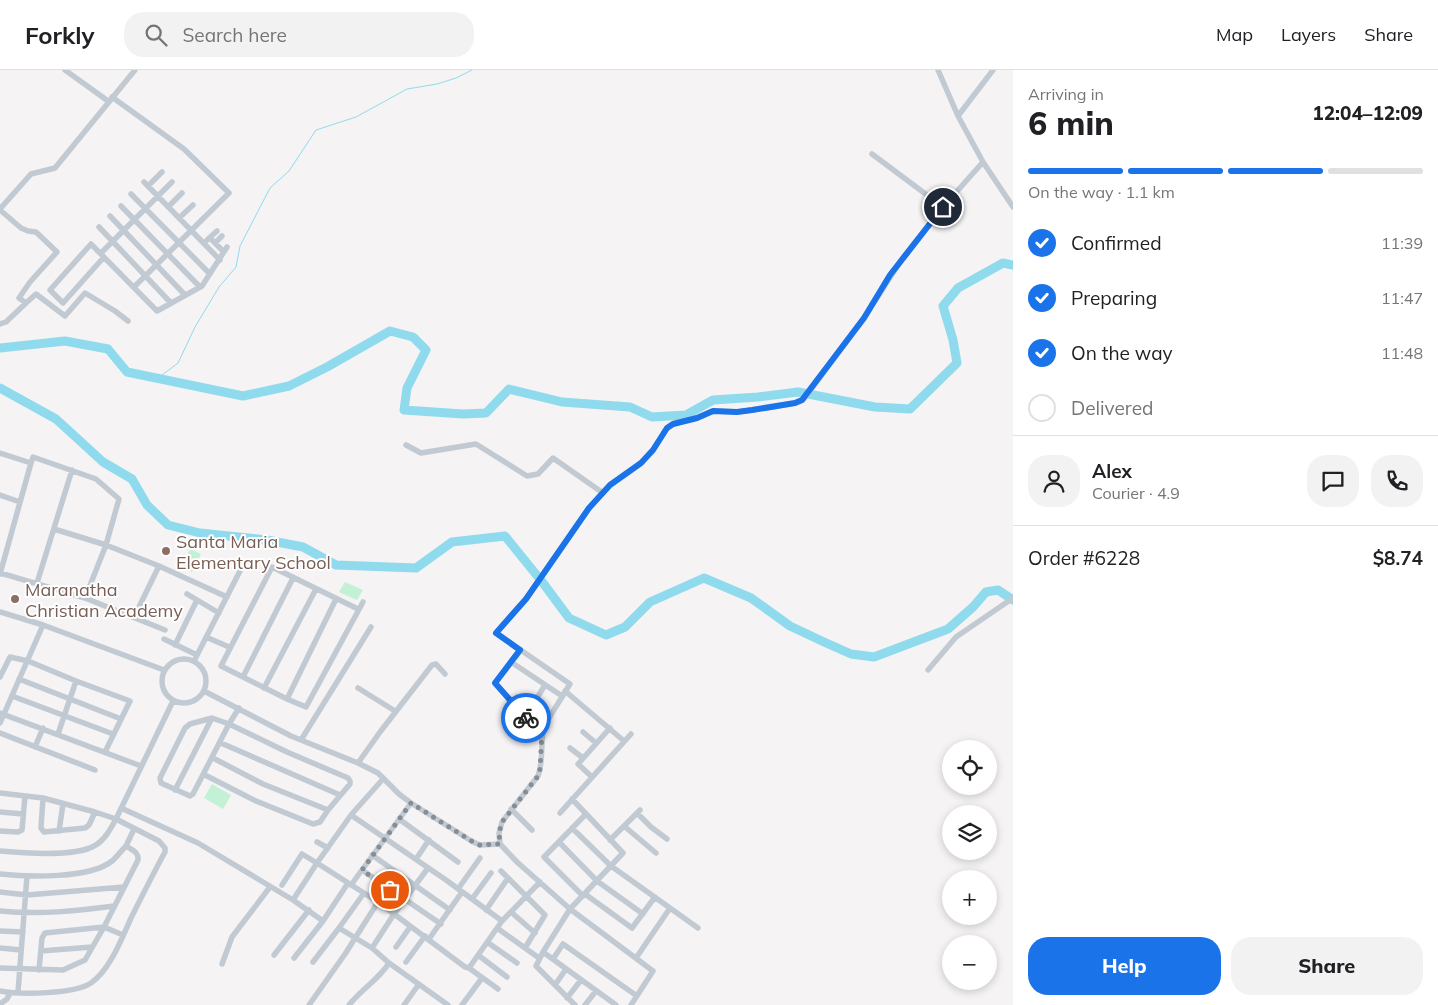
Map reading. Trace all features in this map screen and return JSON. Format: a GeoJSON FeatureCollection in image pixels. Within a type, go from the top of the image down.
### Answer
{"type":"FeatureCollection","features":[{"type":"Feature","properties":{"kind":"street"},"geometry":{"type":"LineString","coordinates":[[65,70],[184,149],[230,193],[134,287]]}},
{"type":"Feature","properties":{"kind":"street"},"geometry":{"type":"LineString","coordinates":[[26,303],[19,298],[30,282],[57,252],[36,232],[28,232],[21,228],[0,209],[32,174],[55,168],[134,70]]}},
{"type":"Feature","properties":{"kind":"street"},"geometry":{"type":"LineString","coordinates":[[938,70],[958,116],[983,162],[1013,207]]}},
{"type":"Feature","properties":{"kind":"street"},"geometry":{"type":"LineString","coordinates":[[958,116],[993,70]]}},
{"type":"Feature","properties":{"kind":"street"},"geometry":{"type":"LineString","coordinates":[[872,154],[943,207]]}},
{"type":"Feature","properties":{"kind":"street"},"geometry":{"type":"LineString","coordinates":[[631,1005],[652,971],[570,909],[516,862],[500,844],[499,833],[502,822],[538,776],[544,726],[570,684],[496,633],[537,584],[584,515],[610,485],[641,463],[653,450],[667,428],[673,424],[697,418],[713,411],[737,412],[767,408],[795,403],[805,396],[864,318],[890,275],[943,207],[983,162]]}},
{"type":"Feature","properties":{"kind":"street"},"geometry":{"type":"LineString","coordinates":[[162,172],[146,184],[220,260]]}},
{"type":"Feature","properties":{"kind":"street"},"geometry":{"type":"LineString","coordinates":[[172,182],[113,242],[102,255],[63,303],[50,290],[91,244],[102,255],[134,287],[157,311],[200,287],[210,274],[225,250],[210,238]]}},
{"type":"Feature","properties":{"kind":"street"},"geometry":{"type":"LineString","coordinates":[[168,207],[182,193]]}},
{"type":"Feature","properties":{"kind":"street"},"geometry":{"type":"LineString","coordinates":[[131,194],[210,274]]}},
{"type":"Feature","properties":{"kind":"street"},"geometry":{"type":"LineString","coordinates":[[179,218],[193,205]]}},
{"type":"Feature","properties":{"kind":"street"},"geometry":{"type":"LineString","coordinates":[[121,206],[200,287]]}},
{"type":"Feature","properties":{"kind":"street"},"geometry":{"type":"LineString","coordinates":[[110,216],[185,295]]}},
{"type":"Feature","properties":{"kind":"street"},"geometry":{"type":"LineString","coordinates":[[99,227],[171,303]]}},
{"type":"Feature","properties":{"kind":"street"},"geometry":{"type":"LineString","coordinates":[[204,244],[217,231]]}},
{"type":"Feature","properties":{"kind":"street"},"geometry":{"type":"LineString","coordinates":[[215,243],[222,236]]}},
{"type":"Feature","properties":{"kind":"street"},"geometry":{"type":"LineString","coordinates":[[0,324],[6,322],[36,294],[65,316],[85,293],[128,321]]}},
{"type":"Feature","properties":{"kind":"street"},"geometry":{"type":"LineString","coordinates":[[406,446],[421,453],[476,444],[527,476],[538,474],[553,458],[603,493]]}},
{"type":"Feature","properties":{"kind":"street"},"geometry":{"type":"LineString","coordinates":[[0,453],[31,463]]}},
{"type":"Feature","properties":{"kind":"street"},"geometry":{"type":"LineString","coordinates":[[85,598],[106,545],[119,499],[96,479],[33,457],[0,573],[85,598],[165,630]]}},
{"type":"Feature","properties":{"kind":"street"},"geometry":{"type":"LineString","coordinates":[[37,583],[72,470]]}},
{"type":"Feature","properties":{"kind":"street"},"geometry":{"type":"LineString","coordinates":[[0,495],[20,502]]}},
{"type":"Feature","properties":{"kind":"street"},"geometry":{"type":"LineString","coordinates":[[54,529],[106,545],[159,566],[227,597]]}},
{"type":"Feature","properties":{"kind":"street"},"geometry":{"type":"LineString","coordinates":[[134,617],[159,566]]}},
{"type":"Feature","properties":{"kind":"street"},"geometry":{"type":"LineString","coordinates":[[196,658],[242,567]]}},
{"type":"Feature","properties":{"kind":"street"},"geometry":{"type":"LineString","coordinates":[[358,609],[272,567],[221,666],[306,707],[363,602]]}},
{"type":"Feature","properties":{"kind":"street"},"geometry":{"type":"LineString","coordinates":[[243,677],[293,578]]}},
{"type":"Feature","properties":{"kind":"street"},"geometry":{"type":"LineString","coordinates":[[264,688],[316,589]]}},
{"type":"Feature","properties":{"kind":"street"},"geometry":{"type":"LineString","coordinates":[[187,594],[219,613]]}},
{"type":"Feature","properties":{"kind":"street"},"geometry":{"type":"LineString","coordinates":[[286,699],[336,598]]}},
{"type":"Feature","properties":{"kind":"street"},"geometry":{"type":"LineString","coordinates":[[928,670],[956,636],[1013,598]]}},
{"type":"Feature","properties":{"kind":"street"},"geometry":{"type":"LineString","coordinates":[[175,644],[197,600]]}},
{"type":"Feature","properties":{"kind":"street"},"geometry":{"type":"LineString","coordinates":[[0,612],[43,625],[164,670]]}},
{"type":"Feature","properties":{"kind":"street"},"geometry":{"type":"LineString","coordinates":[[0,722],[2,713],[12,696],[43,625]]}},
{"type":"Feature","properties":{"kind":"street"},"geometry":{"type":"LineString","coordinates":[[301,740],[371,627]]}},
{"type":"Feature","properties":{"kind":"street"},"geometry":{"type":"LineString","coordinates":[[206,636],[230,647]]}},
{"type":"Feature","properties":{"kind":"street"},"geometry":{"type":"LineString","coordinates":[[164,639],[196,658],[205,674],[206,683],[204,691],[193,701],[186,703],[173,701],[164,691],[162,685],[164,670],[175,660],[196,658]]}},
{"type":"Feature","properties":{"kind":"street"},"geometry":{"type":"LineString","coordinates":[[520,650],[495,683],[542,734]]}},
{"type":"Feature","properties":{"kind":"street"},"geometry":{"type":"LineString","coordinates":[[0,677],[10,656],[28,661],[130,701],[105,752]]}},
{"type":"Feature","properties":{"kind":"street"},"geometry":{"type":"LineString","coordinates":[[511,662],[545,685],[564,694],[610,728],[624,741]]}},
{"type":"Feature","properties":{"kind":"street"},"geometry":{"type":"LineString","coordinates":[[358,762],[395,711],[432,665],[436,664],[445,674]]}},
{"type":"Feature","properties":{"kind":"street"},"geometry":{"type":"LineString","coordinates":[[18,679],[121,719]]}},
{"type":"Feature","properties":{"kind":"street"},"geometry":{"type":"LineString","coordinates":[[58,734],[76,681]]}},
{"type":"Feature","properties":{"kind":"street"},"geometry":{"type":"LineString","coordinates":[[526,717],[545,685]]}},
{"type":"Feature","properties":{"kind":"street"},"geometry":{"type":"LineString","coordinates":[[358,688],[395,711]]}},
{"type":"Feature","properties":{"kind":"street"},"geometry":{"type":"LineString","coordinates":[[204,691],[301,740],[358,762],[378,773],[411,803],[473,842],[480,845],[500,844]]}},
{"type":"Feature","properties":{"kind":"street"},"geometry":{"type":"LineString","coordinates":[[12,696],[113,734]]}},
{"type":"Feature","properties":{"kind":"street"},"geometry":{"type":"LineString","coordinates":[[0,851],[44,854],[88,849],[104,838],[110,831],[173,701]]}},
{"type":"Feature","properties":{"kind":"street"},"geometry":{"type":"LineString","coordinates":[[205,775],[256,801],[313,824],[320,822],[350,784],[348,778],[287,752],[229,724],[212,718],[190,724],[185,728],[160,780],[175,790],[192,796],[205,775],[229,724],[239,708]]}},
{"type":"Feature","properties":{"kind":"street"},"geometry":{"type":"LineString","coordinates":[[2,713],[141,766]]}},
{"type":"Feature","properties":{"kind":"street"},"geometry":{"type":"LineString","coordinates":[[175,790],[212,718]]}},
{"type":"Feature","properties":{"kind":"street"},"geometry":{"type":"LineString","coordinates":[[35,747],[43,728]]}},
{"type":"Feature","properties":{"kind":"street"},"geometry":{"type":"LineString","coordinates":[[592,778],[578,764],[610,728]]}},
{"type":"Feature","properties":{"kind":"street"},"geometry":{"type":"LineString","coordinates":[[583,732],[596,743]]}},
{"type":"Feature","properties":{"kind":"street"},"geometry":{"type":"LineString","coordinates":[[0,733],[95,770]]}},
{"type":"Feature","properties":{"kind":"street"},"geometry":{"type":"LineString","coordinates":[[560,813],[631,734]]}},
{"type":"Feature","properties":{"kind":"street"},"geometry":{"type":"LineString","coordinates":[[220,743],[340,795]]}},
{"type":"Feature","properties":{"kind":"street"},"geometry":{"type":"LineString","coordinates":[[570,748],[583,758]]}},
{"type":"Feature","properties":{"kind":"street"},"geometry":{"type":"LineString","coordinates":[[213,758],[263,784],[328,810]]}},
{"type":"Feature","properties":{"kind":"street"},"geometry":{"type":"LineString","coordinates":[[293,900],[351,814],[383,779]]}},
{"type":"Feature","properties":{"kind":"street"},"geometry":{"type":"LineString","coordinates":[[0,793],[43,798],[95,812],[116,819],[160,841],[165,848],[165,852],[105,970],[98,977],[86,986],[60,991],[0,991]]}},
{"type":"Feature","properties":{"kind":"street"},"geometry":{"type":"LineString","coordinates":[[0,830],[20,832],[22,830],[25,796]]}},
{"type":"Feature","properties":{"kind":"street"},"geometry":{"type":"LineString","coordinates":[[43,798],[42,831],[44,832],[84,828],[89,825],[95,812]]}},
{"type":"Feature","properties":{"kind":"street"},"geometry":{"type":"LineString","coordinates":[[572,799],[623,853],[570,909],[536,966],[575,1005]]}},
{"type":"Feature","properties":{"kind":"street"},"geometry":{"type":"LineString","coordinates":[[294,958],[411,803]]}},
{"type":"Feature","properties":{"kind":"street"},"geometry":{"type":"LineString","coordinates":[[59,831],[63,804]]}},
{"type":"Feature","properties":{"kind":"street"},"geometry":{"type":"LineString","coordinates":[[121,808],[198,843],[270,888],[293,900],[323,921]]}},
{"type":"Feature","properties":{"kind":"street"},"geometry":{"type":"LineString","coordinates":[[511,809],[532,830]]}},
{"type":"Feature","properties":{"kind":"street"},"geometry":{"type":"LineString","coordinates":[[0,812],[23,814]]}},
{"type":"Feature","properties":{"kind":"street"},"geometry":{"type":"LineString","coordinates":[[610,840],[639,812],[651,827],[667,839]]}},
{"type":"Feature","properties":{"kind":"street"},"geometry":{"type":"LineString","coordinates":[[351,814],[502,921]]}},
{"type":"Feature","properties":{"kind":"street"},"geometry":{"type":"LineString","coordinates":[[586,814],[544,857],[584,895],[632,928],[655,897]]}},
{"type":"Feature","properties":{"kind":"street"},"geometry":{"type":"LineString","coordinates":[[399,819],[458,862]]}},
{"type":"Feature","properties":{"kind":"street"},"geometry":{"type":"LineString","coordinates":[[624,826],[656,853]]}},
{"type":"Feature","properties":{"kind":"street"},"geometry":{"type":"LineString","coordinates":[[572,828],[611,866],[698,928]]}},
{"type":"Feature","properties":{"kind":"street"},"geometry":{"type":"LineString","coordinates":[[0,874],[27,876],[82,872],[93,869],[111,862],[126,846],[134,829]]}},
{"type":"Feature","properties":{"kind":"street"},"geometry":{"type":"LineString","coordinates":[[416,859],[429,840]]}},
{"type":"Feature","properties":{"kind":"street"},"geometry":{"type":"LineString","coordinates":[[317,842],[328,848]]}},
{"type":"Feature","properties":{"kind":"street"},"geometry":{"type":"LineString","coordinates":[[559,842],[597,881],[643,914]]}},
{"type":"Feature","properties":{"kind":"street"},"geometry":{"type":"LineString","coordinates":[[0,968],[63,970],[71,968],[84,960],[104,927],[138,860],[136,852],[126,846]]}},
{"type":"Feature","properties":{"kind":"street"},"geometry":{"type":"LineString","coordinates":[[282,885],[302,854],[364,892],[465,967],[498,989]]}},
{"type":"Feature","properties":{"kind":"street"},"geometry":{"type":"LineString","coordinates":[[372,855],[450,910]]}},
{"type":"Feature","properties":{"kind":"street"},"geometry":{"type":"LineString","coordinates":[[406,962],[441,924],[480,858]]}},
{"type":"Feature","properties":{"kind":"street"},"geometry":{"type":"LineString","coordinates":[[372,948],[428,868]]}},
{"type":"Feature","properties":{"kind":"street"},"geometry":{"type":"LineString","coordinates":[[362,870],[441,924]]}},
{"type":"Feature","properties":{"kind":"street"},"geometry":{"type":"LineString","coordinates":[[501,871],[545,915],[525,948]]}},
{"type":"Feature","properties":{"kind":"street"},"geometry":{"type":"LineString","coordinates":[[472,899],[491,873]]}},
{"type":"Feature","properties":{"kind":"street"},"geometry":{"type":"LineString","coordinates":[[18,992],[27,876]]}},
{"type":"Feature","properties":{"kind":"street"},"geometry":{"type":"LineString","coordinates":[[486,910],[508,878]]}},
{"type":"Feature","properties":{"kind":"street"},"geometry":{"type":"LineString","coordinates":[[469,968],[502,921],[540,882]]}},
{"type":"Feature","properties":{"kind":"street"},"geometry":{"type":"LineString","coordinates":[[0,892],[27,895],[124,887]]}},
{"type":"Feature","properties":{"kind":"street"},"geometry":{"type":"LineString","coordinates":[[222,964],[232,937],[270,888]]}},
{"type":"Feature","properties":{"kind":"street"},"geometry":{"type":"LineString","coordinates":[[313,962],[364,892]]}},
{"type":"Feature","properties":{"kind":"street"},"geometry":{"type":"LineString","coordinates":[[309,1005],[378,902]]}},
{"type":"Feature","properties":{"kind":"street"},"geometry":{"type":"LineString","coordinates":[[0,911],[25,914],[114,906]]}},
{"type":"Feature","properties":{"kind":"street"},"geometry":{"type":"LineString","coordinates":[[636,958],[670,908]]}},
{"type":"Feature","properties":{"kind":"street"},"geometry":{"type":"LineString","coordinates":[[274,955],[309,910]]}},
{"type":"Feature","properties":{"kind":"street"},"geometry":{"type":"LineString","coordinates":[[511,912],[535,933]]}},
{"type":"Feature","properties":{"kind":"street"},"geometry":{"type":"LineString","coordinates":[[39,970],[42,935],[47,932],[104,927],[123,935]]}},
{"type":"Feature","properties":{"kind":"street"},"geometry":{"type":"LineString","coordinates":[[396,946],[410,927]]}},
{"type":"Feature","properties":{"kind":"street"},"geometry":{"type":"LineString","coordinates":[[339,928],[372,948],[448,1005]]}},
{"type":"Feature","properties":{"kind":"street"},"geometry":{"type":"LineString","coordinates":[[497,928],[525,948],[552,959],[612,1004]]}},
{"type":"Feature","properties":{"kind":"street"},"geometry":{"type":"LineString","coordinates":[[0,931],[23,932]]}},
{"type":"Feature","properties":{"kind":"street"},"geometry":{"type":"LineString","coordinates":[[487,942],[517,963]]}},
{"type":"Feature","properties":{"kind":"street"},"geometry":{"type":"LineString","coordinates":[[552,959],[563,944],[637,996]]}},
{"type":"Feature","properties":{"kind":"street"},"geometry":{"type":"LineString","coordinates":[[0,948],[21,950]]}},
{"type":"Feature","properties":{"kind":"street"},"geometry":{"type":"LineString","coordinates":[[41,951],[92,948]]}},
{"type":"Feature","properties":{"kind":"street"},"geometry":{"type":"LineString","coordinates":[[478,955],[507,977]]}},
{"type":"Feature","properties":{"kind":"street"},"geometry":{"type":"LineString","coordinates":[[349,1005],[361,991],[381,975],[390,963]]}},
{"type":"Feature","properties":{"kind":"street"},"geometry":{"type":"LineString","coordinates":[[555,985],[566,969]]}},
{"type":"Feature","properties":{"kind":"street"},"geometry":{"type":"LineString","coordinates":[[462,1005],[482,978]]}},
{"type":"Feature","properties":{"kind":"street"},"geometry":{"type":"LineString","coordinates":[[567,998],[581,980]]}},
{"type":"Feature","properties":{"kind":"street"},"geometry":{"type":"LineString","coordinates":[[404,1005],[419,984]]}},
{"type":"Feature","properties":{"kind":"street"},"geometry":{"type":"LineString","coordinates":[[585,1005],[596,991]]}},
{"type":"Feature","properties":{"kind":"street"},"geometry":{"type":"LineString","coordinates":[[0,1004],[7,999],[10,992]]}},
{"type":"Feature","properties":{"kind":"green space"},"geometry":{"type":"Polygon","coordinates":[[[190,549],[201,554],[192,572],[181,567],[190,549]]]}},
{"type":"Feature","properties":{"kind":"green space"},"geometry":{"type":"Polygon","coordinates":[[[345,582],[363,590],[357,600],[339,592],[345,582]]]}},
{"type":"Feature","properties":{"kind":"green space"},"geometry":{"type":"Polygon","coordinates":[[[212,784],[231,795],[223,809],[204,798],[212,784]]]}},
{"type":"Feature","properties":{"kind":"waterway"},"geometry":{"type":"LineString","coordinates":[[158,378],[178,363],[195,327],[219,287],[236,267],[240,246],[270,188],[289,171],[316,130],[356,117],[407,89],[437,84],[472,70]]}},
{"type":"Feature","properties":{"kind":"waterway"},"geometry":{"type":"LineString","coordinates":[[0,348],[65,341],[108,349],[127,372],[243,396],[289,386],[390,331],[413,337],[426,350],[407,388],[404,410],[463,414],[486,413],[509,389],[562,402],[630,407],[652,417],[686,415],[713,400],[798,392],[875,407],[910,409],[957,363],[953,340],[943,306],[958,288],[1003,263],[1013,265]]}},
{"type":"Feature","properties":{"kind":"waterway"},"geometry":{"type":"LineString","coordinates":[[0,388],[56,419],[103,462],[132,479],[147,505],[168,525],[200,533],[267,540],[303,547],[336,565],[416,568],[452,542],[505,536],[569,618],[606,635],[625,627],[650,602],[704,578],[751,598],[790,626],[824,642],[851,654],[874,657],[948,629],[973,607],[986,592],[998,590],[1013,600]]}},
{"type":"Feature","properties":{"kind":"way so far"},"geometry":{"type":"LineString","coordinates":[[390,890],[362,870],[411,803],[473,842],[480,845],[500,844],[499,833],[502,822],[538,776],[540,769],[542,734],[526,718]]}},
{"type":"Feature","properties":{"kind":"place","name":"Santa Maria Elementary School"},"geometry":{"type":"Point","coordinates":[166,551]}},
{"type":"Feature","properties":{"kind":"place","name":"Maranatha Christian Academy"},"geometry":{"type":"Point","coordinates":[15,599]}},
{"type":"Feature","properties":{"kind":"route"},"geometry":{"type":"LineString","coordinates":[[526,718],[495,683],[520,650],[496,633],[508,617],[526,599],[589,508],[610,485],[641,463],[653,450],[667,428],[673,424],[697,418],[713,411],[737,412],[795,403],[802,400],[864,318],[890,275],[943,207]]}}]}
